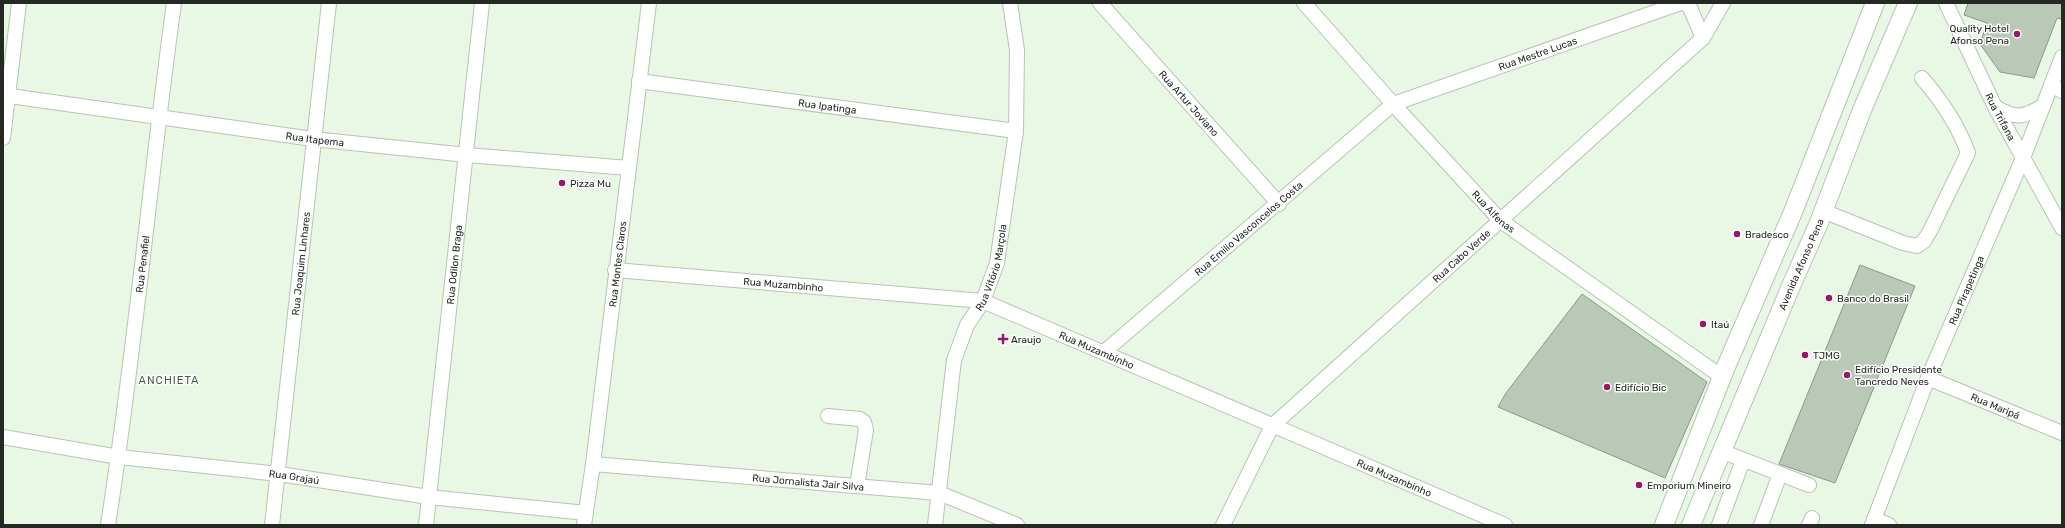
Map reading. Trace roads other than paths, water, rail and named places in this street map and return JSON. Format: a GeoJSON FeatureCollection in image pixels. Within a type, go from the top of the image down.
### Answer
{"type":"FeatureCollection","features":[{"type":"Feature","properties":{"kind":"main road"},"geometry":{"type":"LineString","coordinates":[[1664,525],[1722,377],[1793,212],[1875,3]]}},
{"type":"Feature","properties":{"kind":"main road","name":"Avenida Afonso Pena"},"geometry":{"type":"LineString","coordinates":[[1691,525],[1721,451],[1821,218],[1862,110],[1908,3]]}},
{"type":"Feature","properties":{"kind":"main road"},"geometry":{"type":"LineString","coordinates":[[1793,212],[1821,218]]}},
{"type":"Feature","properties":{"kind":"street"},"geometry":{"type":"LineString","coordinates":[[3,138],[6,95],[19,3]]}},
{"type":"Feature","properties":{"kind":"street","name":"Rua Penafiel"},"geometry":{"type":"LineString","coordinates":[[108,525],[118,457],[158,118],[174,3]]}},
{"type":"Feature","properties":{"kind":"street","name":"Rua Joaquim Linhares"},"geometry":{"type":"LineString","coordinates":[[272,525],[279,474],[313,139],[329,3]]}},
{"type":"Feature","properties":{"kind":"street","name":"Rua Odilon Braga"},"geometry":{"type":"LineString","coordinates":[[426,525],[467,155],[482,3]]}},
{"type":"Feature","properties":{"kind":"street","name":"Rua Montes Claros"},"geometry":{"type":"LineString","coordinates":[[585,519],[649,3]]}},
{"type":"Feature","properties":{"kind":"street","name":"Rua Vitório Marçola"},"geometry":{"type":"LineString","coordinates":[[935,525],[954,360],[967,325],[983,301],[997,263],[1016,131],[1017,50],[1010,3]]}},
{"type":"Feature","properties":{"kind":"street","name":"Rua Artur Joviano"},"geometry":{"type":"LineString","coordinates":[[1100,3],[1279,204]]}},
{"type":"Feature","properties":{"kind":"street","name":"Rua Alfenas"},"geometry":{"type":"LineString","coordinates":[[1304,3],[1393,104],[1501,221],[1722,377]]}},
{"type":"Feature","properties":{"kind":"street","name":"Rua Mestre Lucas"},"geometry":{"type":"LineString","coordinates":[[1393,104],[1682,3]]}},
{"type":"Feature","properties":{"kind":"street"},"geometry":{"type":"LineString","coordinates":[[1688,3],[1703,38]]}},
{"type":"Feature","properties":{"kind":"street","name":"Rua Cabo Verde"},"geometry":{"type":"LineString","coordinates":[[1223,525],[1272,426],[1703,38],[1723,3]]}},
{"type":"Feature","properties":{"kind":"street","name":"Rua Trifana"},"geometry":{"type":"LineString","coordinates":[[1946,3],[1995,108],[2062,228]]}},
{"type":"Feature","properties":{"kind":"street","name":"Rua Pirapetinga"},"geometry":{"type":"LineString","coordinates":[[1873,522],[1928,378],[2023,158],[2043,106],[2056,88],[2062,56]]}},
{"type":"Feature","properties":{"kind":"street"},"geometry":{"type":"LineString","coordinates":[[1821,218],[1903,244],[1917,246],[1924,241],[1968,153],[1940,99],[1922,78]]}},
{"type":"Feature","properties":{"kind":"street","name":"Rua Ipatinga"},"geometry":{"type":"LineString","coordinates":[[639,81],[1016,131]]}},
{"type":"Feature","properties":{"kind":"street","name":"Rua Itapema"},"geometry":{"type":"LineString","coordinates":[[6,95],[158,118],[313,139],[467,155],[628,168]]}},
{"type":"Feature","properties":{"kind":"street","name":"Rua Emilio Vasconcelos Costa"},"geometry":{"type":"LineString","coordinates":[[1104,352],[1279,204],[1393,104]]}},
{"type":"Feature","properties":{"kind":"street"},"geometry":{"type":"LineString","coordinates":[[1995,108],[2011,116],[2022,116],[2043,106]]}},
{"type":"Feature","properties":{"kind":"street","name":"Rua Muzambinho"},"geometry":{"type":"LineString","coordinates":[[615,270],[983,301],[1505,525]]}},
{"type":"Feature","properties":{"kind":"street","name":"Rua Maripá"},"geometry":{"type":"LineString","coordinates":[[1928,378],[2062,434]]}},
{"type":"Feature","properties":{"kind":"street"},"geometry":{"type":"LineString","coordinates":[[828,416],[860,419],[864,422],[866,430],[857,486]]}},
{"type":"Feature","properties":{"kind":"street","name":"Rua Grajaú"},"geometry":{"type":"LineString","coordinates":[[3,437],[118,457],[279,474],[585,519]]}},
{"type":"Feature","properties":{"kind":"street"},"geometry":{"type":"LineString","coordinates":[[1721,451],[1809,485]]}},
{"type":"Feature","properties":{"kind":"street"},"geometry":{"type":"LineString","coordinates":[[1719,525],[1743,460]]}},
{"type":"Feature","properties":{"kind":"street","name":"Rua Jornalista Jair Silva"},"geometry":{"type":"LineString","coordinates":[[593,464],[939,493],[1017,525]]}},
{"type":"Feature","properties":{"kind":"street"},"geometry":{"type":"LineString","coordinates":[[1761,525],[1780,474]]}},
{"type":"Feature","properties":{"kind":"street"},"geometry":{"type":"LineString","coordinates":[[1873,522],[1889,525]]}},
{"type":"Feature","properties":{"kind":"place","name":"Quality Hotel Afonso Pena"},"geometry":{"type":"Point","coordinates":[2017,34]}},
{"type":"Feature","properties":{"kind":"place","name":"Pizza Mu"},"geometry":{"type":"Point","coordinates":[562,183]}},
{"type":"Feature","properties":{"kind":"place","name":"Bradesco"},"geometry":{"type":"Point","coordinates":[1737,234]}},
{"type":"Feature","properties":{"kind":"place","name":"Banco do Brasil"},"geometry":{"type":"Point","coordinates":[1829,298]}},
{"type":"Feature","properties":{"kind":"place","name":"Itaú"},"geometry":{"type":"Point","coordinates":[1703,324]}},
{"type":"Feature","properties":{"kind":"place","name":"Araujo"},"geometry":{"type":"Point","coordinates":[1003,339]}},
{"type":"Feature","properties":{"kind":"place","name":"TJMG"},"geometry":{"type":"Point","coordinates":[1805,355]}},
{"type":"Feature","properties":{"kind":"place","name":"Edifício Presidente Tancredo Neves"},"geometry":{"type":"Point","coordinates":[1847,375]}},
{"type":"Feature","properties":{"kind":"place","name":"Edifício Bic"},"geometry":{"type":"Point","coordinates":[1607,387]}},
{"type":"Feature","properties":{"kind":"place","name":"Emporium Mineiro"},"geometry":{"type":"Point","coordinates":[1639,485]}},
{"type":"Feature","properties":{"kind":"district","name":"ANCHIETA"},"geometry":{"type":"Point","coordinates":[169,380]}}]}
